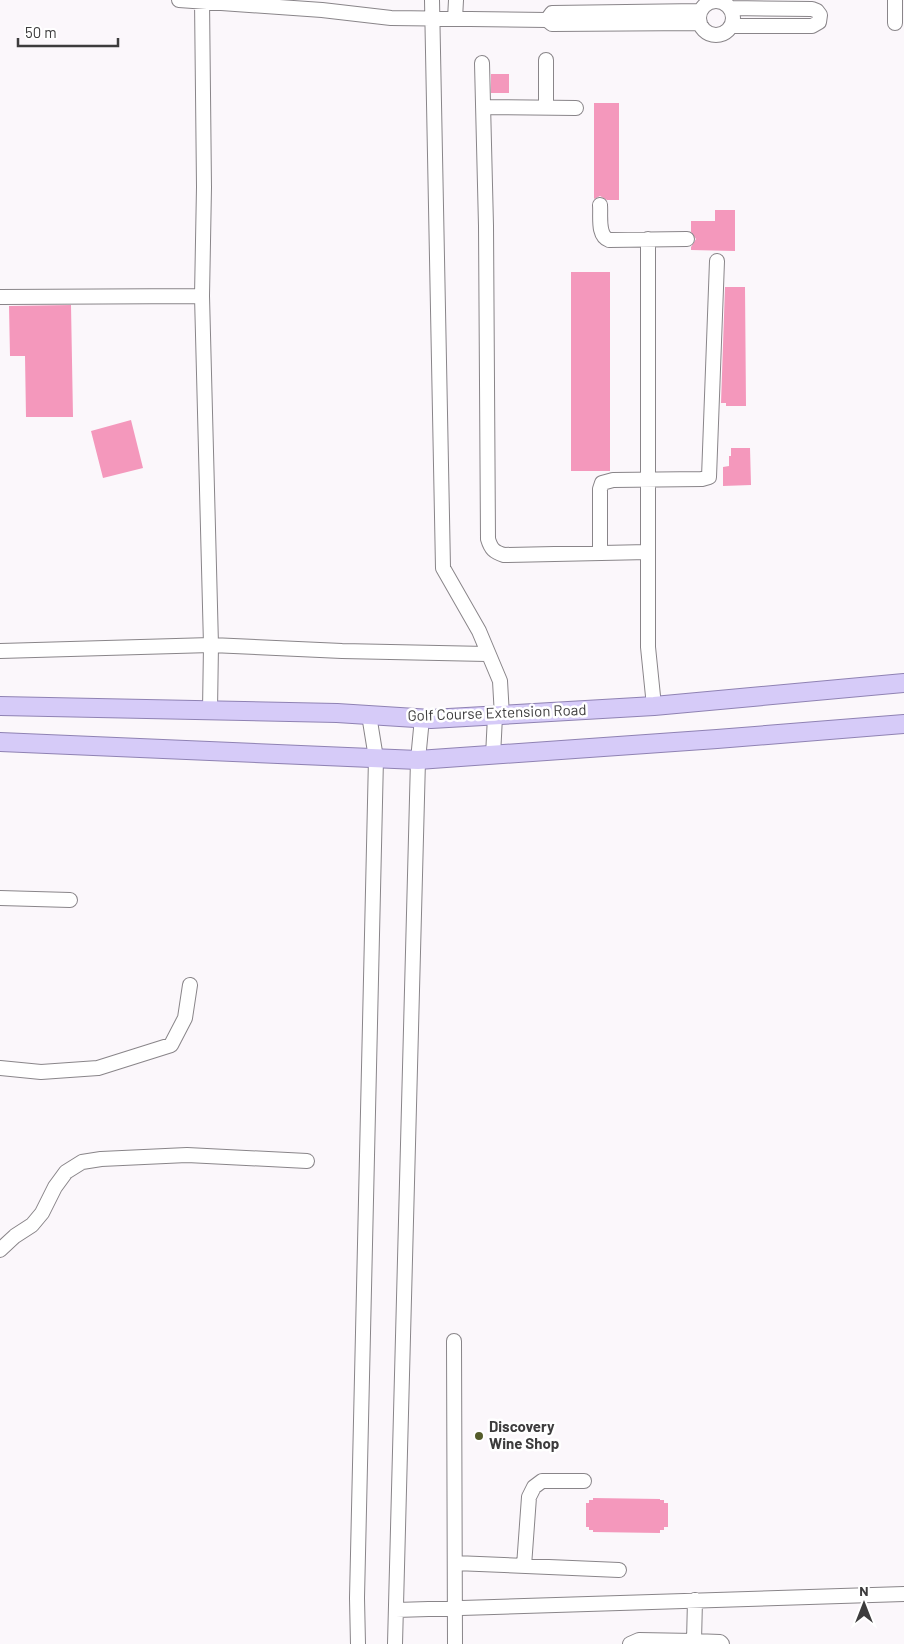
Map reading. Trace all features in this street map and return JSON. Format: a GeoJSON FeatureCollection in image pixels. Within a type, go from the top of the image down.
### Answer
{"type":"FeatureCollection","features":[{"type":"Feature","properties":{"kind":"main road","name":"Golf Course Extension Road"},"geometry":{"type":"LineString","coordinates":[[0,706],[210,710],[422,718],[499,716],[654,706],[904,684]]}},
{"type":"Feature","properties":{"kind":"main road"},"geometry":{"type":"LineString","coordinates":[[0,742],[418,760],[493,756],[904,724]]}},
{"type":"Feature","properties":{"kind":"street"},"geometry":{"type":"LineString","coordinates":[[179,0],[202,0],[322,10],[391,18],[547,20],[552,24],[701,10],[713,1],[719,0],[729,4],[812,9],[820,15],[820,22],[812,26],[732,26]]}},
{"type":"Feature","properties":{"kind":"street"},"geometry":{"type":"LineString","coordinates":[[202,0],[204,171],[202,296],[212,645],[210,710]]}},
{"type":"Feature","properties":{"kind":"street"},"geometry":{"type":"LineString","coordinates":[[432,0],[443,568],[479,631],[487,654],[500,681],[499,716],[493,756]]}},
{"type":"Feature","properties":{"kind":"street"},"geometry":{"type":"LineString","coordinates":[[456,0],[456,19]]}},
{"type":"Feature","properties":{"kind":"street"},"geometry":{"type":"LineString","coordinates":[[895,0],[895,23]]}},
{"type":"Feature","properties":{"kind":"street"},"geometry":{"type":"LineString","coordinates":[[701,10],[702,28],[712,35],[724,34],[732,26],[734,15],[729,4]]}},
{"type":"Feature","properties":{"kind":"street"},"geometry":{"type":"LineString","coordinates":[[546,60],[546,107]]}},
{"type":"Feature","properties":{"kind":"street"},"geometry":{"type":"LineString","coordinates":[[482,63],[488,539],[490,547],[496,553],[504,555],[648,552]]}},
{"type":"Feature","properties":{"kind":"street"},"geometry":{"type":"LineString","coordinates":[[483,107],[576,108]]}},
{"type":"Feature","properties":{"kind":"street"},"geometry":{"type":"LineString","coordinates":[[600,205],[601,233],[606,239],[687,239]]}},
{"type":"Feature","properties":{"kind":"street"},"geometry":{"type":"LineString","coordinates":[[648,240],[648,647],[654,706]]}},
{"type":"Feature","properties":{"kind":"street"},"geometry":{"type":"LineString","coordinates":[[600,552],[600,489],[602,483],[613,480],[702,479],[709,477],[717,261]]}},
{"type":"Feature","properties":{"kind":"street"},"geometry":{"type":"LineString","coordinates":[[0,297],[202,296]]}},
{"type":"Feature","properties":{"kind":"street"},"geometry":{"type":"LineString","coordinates":[[0,651],[212,645],[342,651],[487,654]]}},
{"type":"Feature","properties":{"kind":"street"},"geometry":{"type":"LineString","coordinates":[[358,1644],[376,758],[369,715]]}},
{"type":"Feature","properties":{"kind":"street"},"geometry":{"type":"LineString","coordinates":[[395,1644],[418,760],[422,718]]}},
{"type":"Feature","properties":{"kind":"street"},"geometry":{"type":"LineString","coordinates":[[0,898],[70,900]]}},
{"type":"Feature","properties":{"kind":"street"},"geometry":{"type":"LineString","coordinates":[[0,1068],[41,1072],[98,1068],[171,1045],[185,1018],[190,985]]}},
{"type":"Feature","properties":{"kind":"street"},"geometry":{"type":"LineString","coordinates":[[0,1250],[10,1240],[32,1226],[42,1213],[55,1187],[66,1172],[82,1162],[101,1159],[187,1155],[306,1161]]}},
{"type":"Feature","properties":{"kind":"street"},"geometry":{"type":"LineString","coordinates":[[454,1340],[455,1644]]}},
{"type":"Feature","properties":{"kind":"street"},"geometry":{"type":"LineString","coordinates":[[524,1566],[529,1497],[534,1487],[542,1481],[584,1482]]}},
{"type":"Feature","properties":{"kind":"street"},"geometry":{"type":"LineString","coordinates":[[455,1563],[619,1570]]}},
{"type":"Feature","properties":{"kind":"street"},"geometry":{"type":"LineString","coordinates":[[396,1610],[904,1594]]}},
{"type":"Feature","properties":{"kind":"street"},"geometry":{"type":"LineString","coordinates":[[694,1641],[695,1600]]}},
{"type":"Feature","properties":{"kind":"street"},"geometry":{"type":"LineString","coordinates":[[630,1644],[639,1640],[720,1642],[722,1644]]}},
{"type":"Feature","properties":{"kind":"building"},"geometry":{"type":"Polygon","coordinates":[[[491,74],[509,74],[509,93],[491,93],[491,74]]]}},
{"type":"Feature","properties":{"kind":"building"},"geometry":{"type":"Polygon","coordinates":[[[594,103],[619,103],[619,200],[607,200],[600,196],[594,199],[594,103]]]}},
{"type":"Feature","properties":{"kind":"building"},"geometry":{"type":"Polygon","coordinates":[[[715,210],[735,210],[735,251],[691,250],[696,239],[691,232],[691,221],[715,221],[715,210]]]}},
{"type":"Feature","properties":{"kind":"building"},"geometry":{"type":"Polygon","coordinates":[[[571,272],[610,272],[610,471],[571,471],[571,272]]]}},
{"type":"Feature","properties":{"kind":"building"},"geometry":{"type":"Polygon","coordinates":[[[725,287],[745,287],[746,406],[726,406],[726,403],[721,403],[725,287]]]}},
{"type":"Feature","properties":{"kind":"building"},"geometry":{"type":"Polygon","coordinates":[[[71,305],[73,417],[26,417],[25,356],[10,356],[9,306],[71,305]]]}},
{"type":"Feature","properties":{"kind":"building"},"geometry":{"type":"Polygon","coordinates":[[[131,420],[143,468],[103,478],[91,431],[131,420]]]}},
{"type":"Feature","properties":{"kind":"building"},"geometry":{"type":"Polygon","coordinates":[[[731,448],[750,448],[751,485],[723,486],[723,467],[729,466],[731,448]]]}},
{"type":"Feature","properties":{"kind":"building"},"geometry":{"type":"Polygon","coordinates":[[[593,1498],[664,1500],[664,1503],[668,1503],[668,1527],[660,1530],[660,1533],[593,1532],[593,1530],[589,1530],[589,1527],[586,1527],[586,1503],[589,1503],[589,1500],[593,1500],[593,1498]]]}},
{"type":"Feature","properties":{"kind":"place","name":"Discovery Wine Shop"},"geometry":{"type":"Point","coordinates":[479,1436]}}]}
